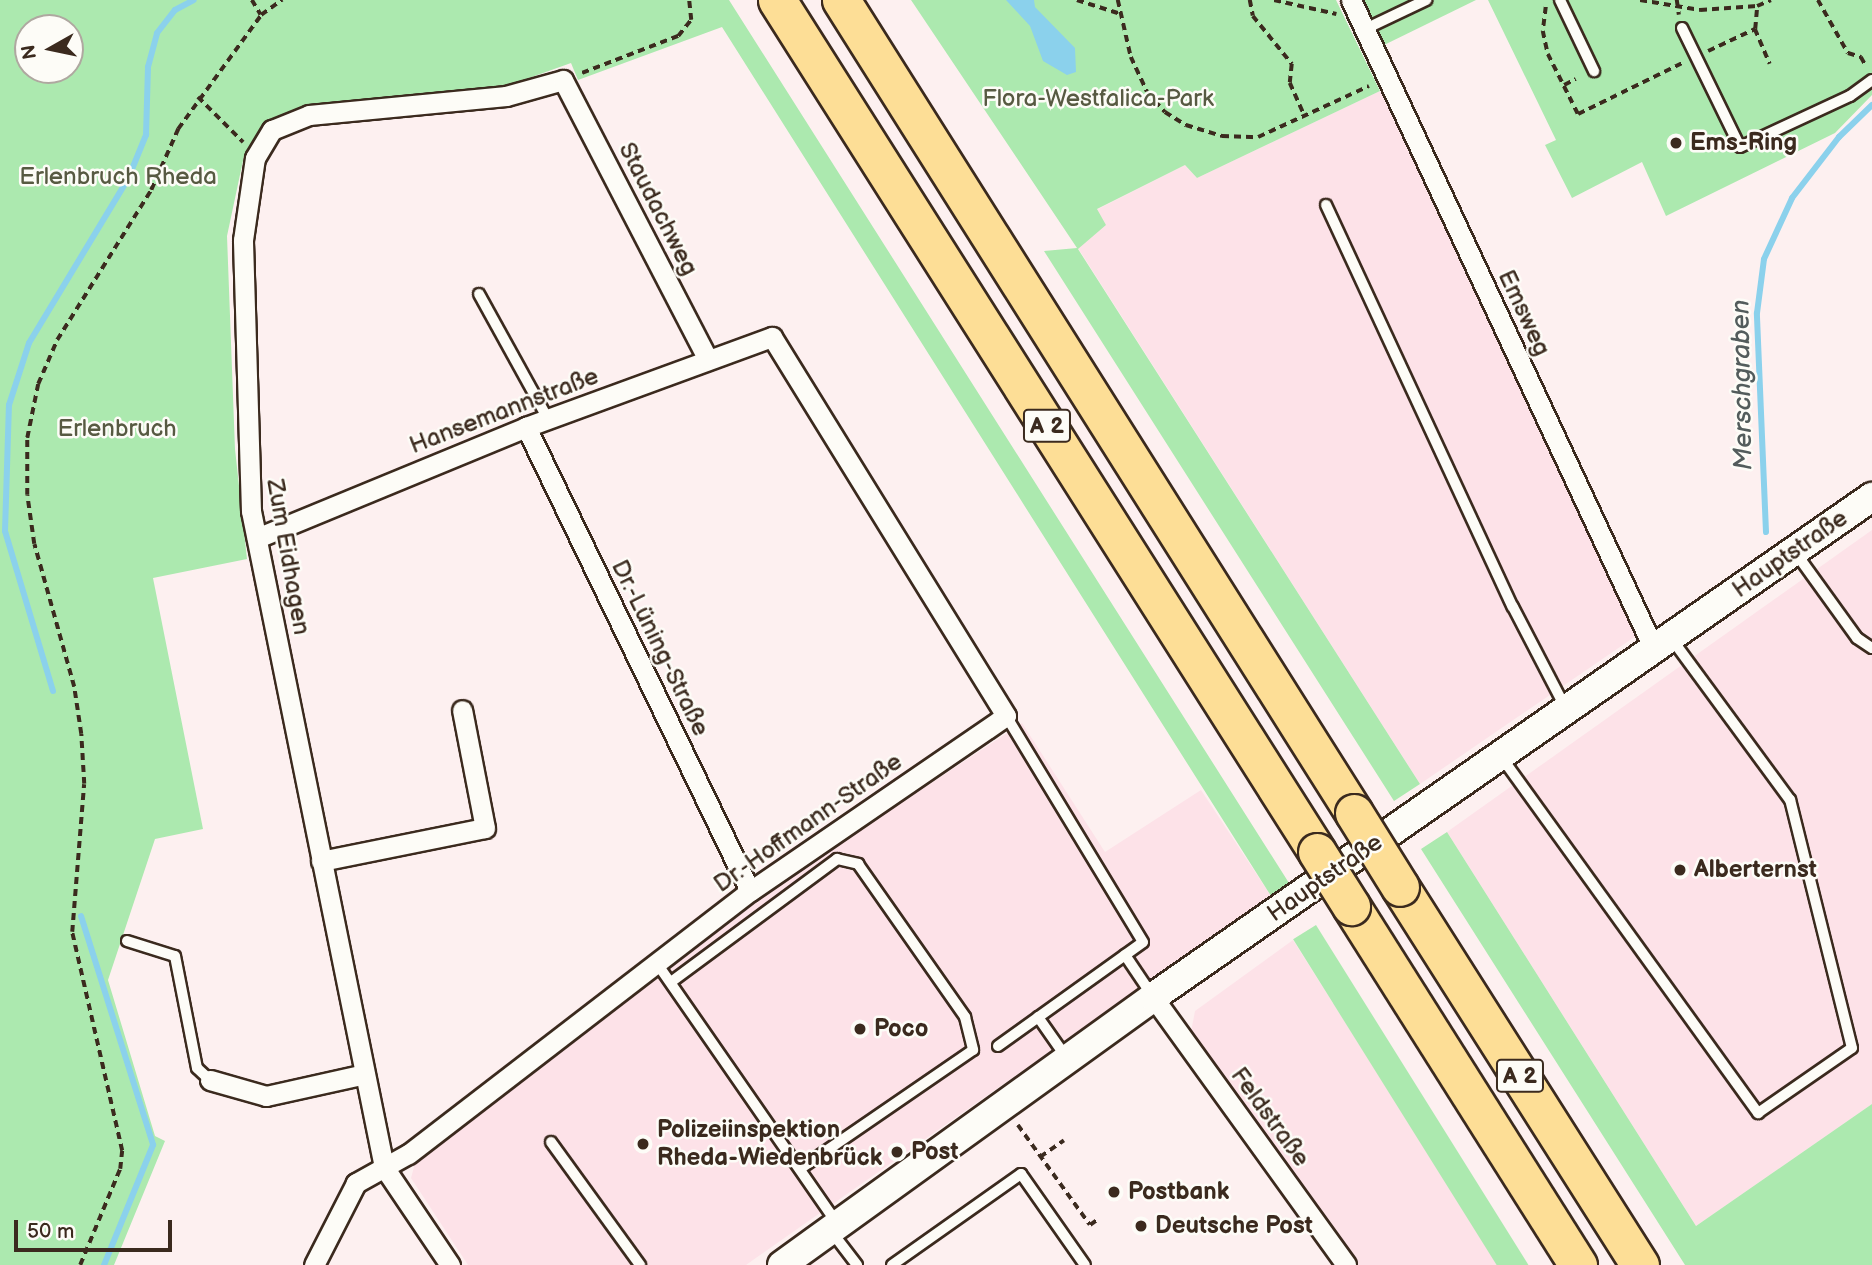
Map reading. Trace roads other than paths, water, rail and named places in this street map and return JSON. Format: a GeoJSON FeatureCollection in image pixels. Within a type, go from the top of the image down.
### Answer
{"type":"FeatureCollection","features":[{"type":"Feature","properties":{"kind":"highway","name":"A 2"},"geometry":{"type":"LineString","coordinates":[[776,0],[1578,1265]]}},
{"type":"Feature","properties":{"kind":"highway","name":"A 2"},"geometry":{"type":"LineString","coordinates":[[841,0],[1640,1265]]}},
{"type":"Feature","properties":{"kind":"street","name":"Emsweg"},"geometry":{"type":"LineString","coordinates":[[1358,14],[1661,641]]}},
{"type":"Feature","properties":{"kind":"street","name":"Zum Eidhagen"},"geometry":{"type":"LineString","coordinates":[[450,1265],[384,1167],[321,861],[251,511],[243,240],[255,158],[272,130],[309,115],[506,96],[564,80]]}},
{"type":"Feature","properties":{"kind":"street","name":"Staudachweg"},"geometry":{"type":"LineString","coordinates":[[564,80],[708,360]]}},
{"type":"Feature","properties":{"kind":"street","name":"Hansemannstraße"},"geometry":{"type":"LineString","coordinates":[[257,538],[548,419],[772,337],[1006,716]]}},
{"type":"Feature","properties":{"kind":"street","name":"Dr.-Lüning-Straße"},"geometry":{"type":"LineString","coordinates":[[526,428],[750,891]]}},
{"type":"Feature","properties":{"kind":"street","name":"Hauptstraße"},"geometry":{"type":"LineString","coordinates":[[782,1265],[1153,998],[1661,641],[1872,497]]}},
{"type":"Feature","properties":{"kind":"street"},"geometry":{"type":"LineString","coordinates":[[321,861],[485,828],[461,710]]}},
{"type":"Feature","properties":{"kind":"street","name":"Dr.-Hoffmann-Straße"},"geometry":{"type":"LineString","coordinates":[[314,1265],[356,1183],[408,1154],[750,891],[1006,716]]}},
{"type":"Feature","properties":{"kind":"street","name":"Feldstraße"},"geometry":{"type":"LineString","coordinates":[[1153,998],[1346,1265]]}},
{"type":"Feature","properties":{"kind":"street"},"geometry":{"type":"LineString","coordinates":[[209,1080],[266,1096],[365,1074]]}},
{"type":"Feature","properties":{"kind":"lane"},"geometry":{"type":"LineString","coordinates":[[1358,14],[1426,0]]}},
{"type":"Feature","properties":{"kind":"lane"},"geometry":{"type":"LineString","coordinates":[[1560,0],[1594,71]]}},
{"type":"Feature","properties":{"kind":"lane"},"geometry":{"type":"LineString","coordinates":[[1682,28],[1740,147],[1850,96],[1872,79]]}},
{"type":"Feature","properties":{"kind":"lane"},"geometry":{"type":"LineString","coordinates":[[1326,205],[1513,607],[1566,709]]}},
{"type":"Feature","properties":{"kind":"lane"},"geometry":{"type":"LineString","coordinates":[[479,294],[548,419]]}},
{"type":"Feature","properties":{"kind":"lane"},"geometry":{"type":"LineString","coordinates":[[1794,552],[1857,638],[1872,648]]}},
{"type":"Feature","properties":{"kind":"lane"},"geometry":{"type":"LineString","coordinates":[[1500,755],[1758,1113],[1852,1048],[1790,800],[1661,641]]}},
{"type":"Feature","properties":{"kind":"lane"},"geometry":{"type":"LineString","coordinates":[[998,1046],[1143,942],[1006,716]]}},
{"type":"Feature","properties":{"kind":"lane"},"geometry":{"type":"LineString","coordinates":[[800,1169],[973,1050],[965,1017],[858,864],[837,859],[825,840]]}},
{"type":"Feature","properties":{"kind":"lane"},"geometry":{"type":"LineString","coordinates":[[671,982],[837,859]]}},
{"type":"Feature","properties":{"kind":"lane"},"geometry":{"type":"LineString","coordinates":[[127,941],[175,956],[197,1068],[209,1080]]}},
{"type":"Feature","properties":{"kind":"lane"},"geometry":{"type":"LineString","coordinates":[[1125,955],[1153,998]]}},
{"type":"Feature","properties":{"kind":"lane"},"geometry":{"type":"LineString","coordinates":[[656,962],[800,1169],[857,1265]]}},
{"type":"Feature","properties":{"kind":"lane"},"geometry":{"type":"LineString","coordinates":[[1038,1017],[1068,1059]]}},
{"type":"Feature","properties":{"kind":"lane"},"geometry":{"type":"LineString","coordinates":[[551,1142],[640,1265]]}},
{"type":"Feature","properties":{"kind":"lane"},"geometry":{"type":"LineString","coordinates":[[892,1265],[1021,1174],[1085,1265]]}},
{"type":"Feature","properties":{"kind":"water"},"geometry":{"type":"Polygon","coordinates":[[[1006,0],[1034,0],[1035,7],[1075,48],[1076,72],[1067,75],[1043,61],[1030,26],[1006,0]]]}},
{"type":"Feature","properties":{"kind":"waterway"},"geometry":{"type":"LineString","coordinates":[[53,691],[5,531],[9,405],[29,343],[128,179],[146,135],[148,67],[157,33],[175,10],[194,0]]}},
{"type":"Feature","properties":{"kind":"waterway","name":"Merschgraben"},"geometry":{"type":"LineString","coordinates":[[1766,532],[1757,313],[1764,259],[1792,198],[1839,137],[1872,105]]}},
{"type":"Feature","properties":{"kind":"waterway"},"geometry":{"type":"LineString","coordinates":[[81,916],[153,1145],[104,1265]]}},
{"type":"Feature","properties":{"kind":"place","name":"Ems-Ring"},"geometry":{"type":"Point","coordinates":[1676,143]}},
{"type":"Feature","properties":{"kind":"place","name":"Alberternst"},"geometry":{"type":"Point","coordinates":[1680,870]}},
{"type":"Feature","properties":{"kind":"place","name":"Poco"},"geometry":{"type":"Point","coordinates":[860,1029]}},
{"type":"Feature","properties":{"kind":"place","name":"Polizeiinspektion Rheda-Wiedenbrück"},"geometry":{"type":"Point","coordinates":[643,1144]}},
{"type":"Feature","properties":{"kind":"place","name":"Post"},"geometry":{"type":"Point","coordinates":[897,1152]}},
{"type":"Feature","properties":{"kind":"place","name":"Postbank"},"geometry":{"type":"Point","coordinates":[1114,1192]}},
{"type":"Feature","properties":{"kind":"place","name":"Deutsche Post"},"geometry":{"type":"Point","coordinates":[1141,1226]}},
{"type":"Feature","properties":{"kind":"park label","name":"Flora-Westfalica-Park"},"geometry":{"type":"Point","coordinates":[1098,99]}},
{"type":"Feature","properties":{"kind":"park label","name":"Erlenbruch Rheda"},"geometry":{"type":"Point","coordinates":[118,177]}},
{"type":"Feature","properties":{"kind":"park label","name":"Erlenbruch"},"geometry":{"type":"Point","coordinates":[117,429]}}]}
